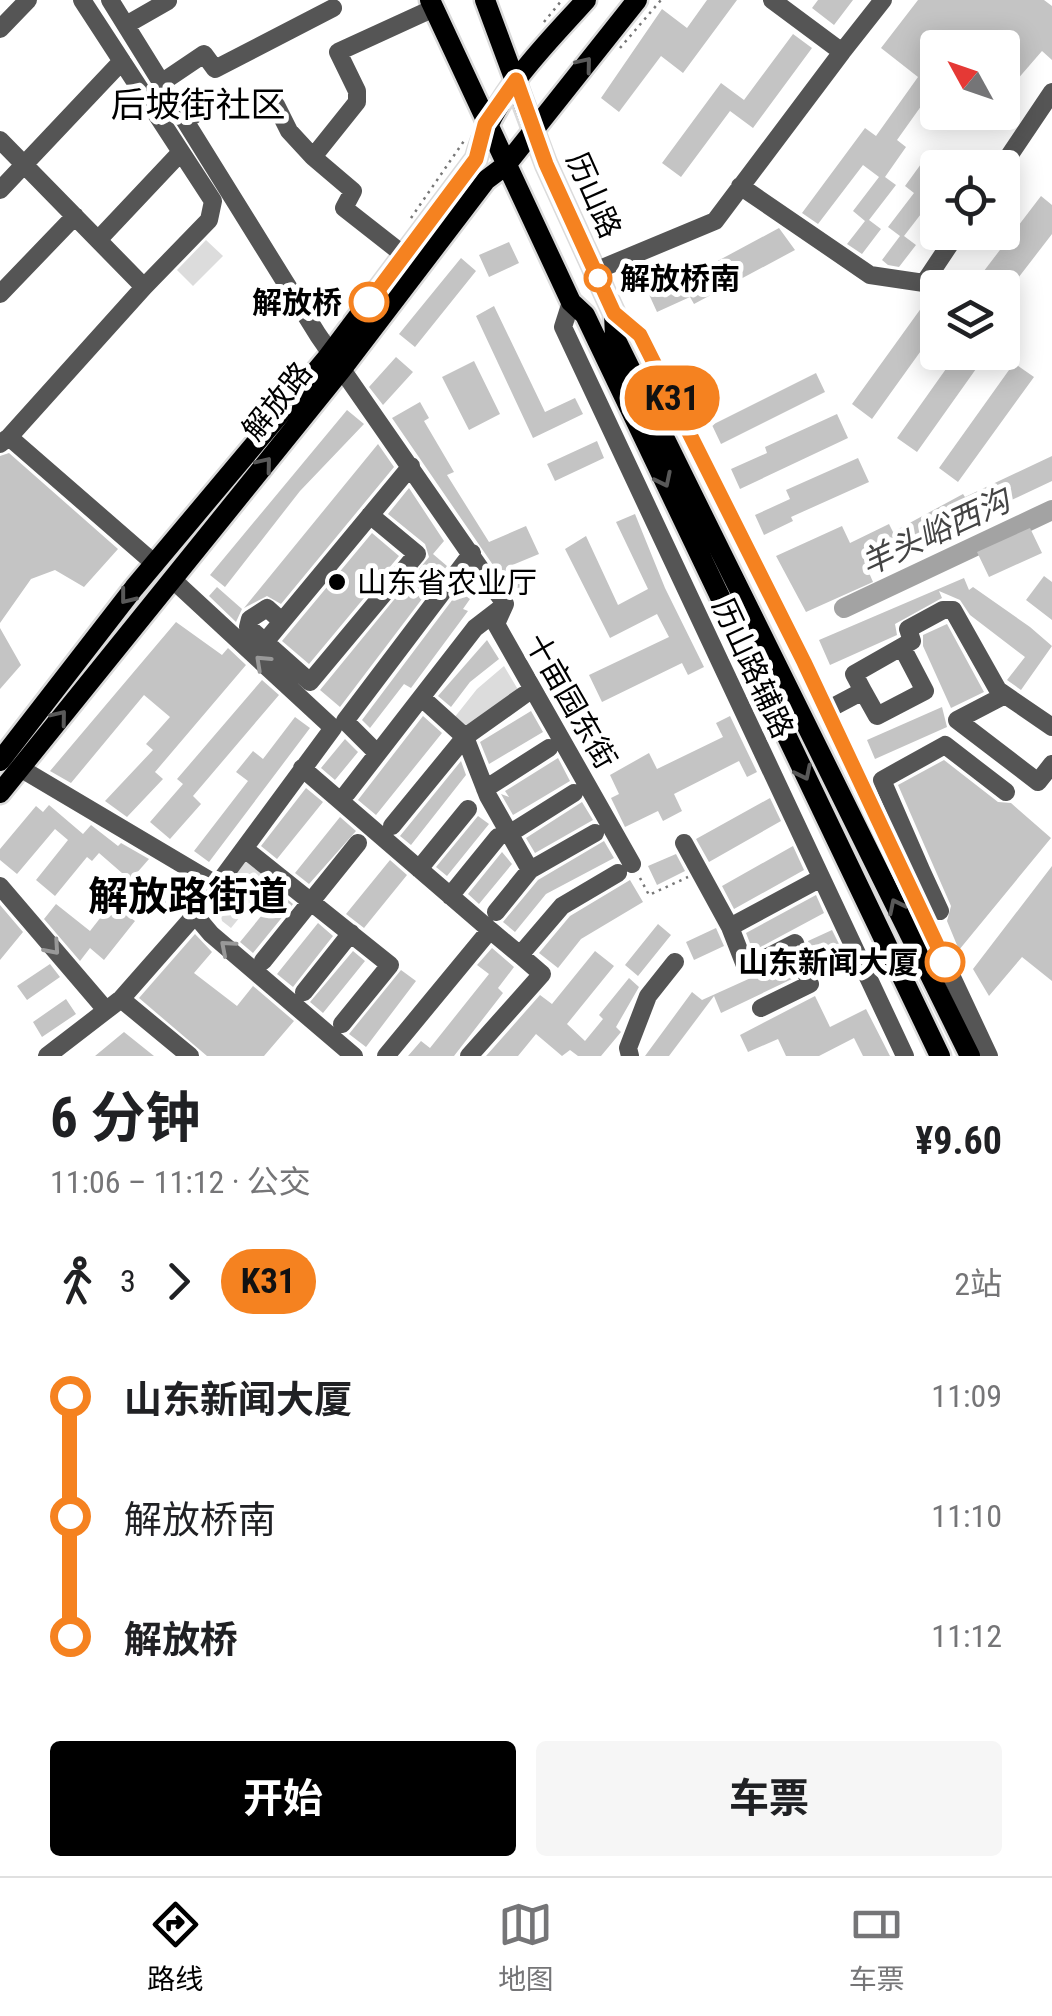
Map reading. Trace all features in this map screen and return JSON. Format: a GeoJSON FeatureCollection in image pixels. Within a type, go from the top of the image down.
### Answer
{"type":"FeatureCollection","features":[{"type":"Feature","properties":{"kind":"main road","name":"历山路"},"geometry":{"type":"LineString","coordinates":[[486,0],[533,128],[614,313],[614,338],[970,1056]]}},
{"type":"Feature","properties":{"kind":"main road","name":"解放路"},"geometry":{"type":"LineString","coordinates":[[10,765],[172,579],[337,360],[404,255],[476,159],[476,130],[586,0]]}},
{"type":"Feature","properties":{"kind":"main road","name":"解放路"},"geometry":{"type":"LineString","coordinates":[[0,794],[10,765],[155,564],[337,360],[486,180],[506,165],[637,0]]}},
{"type":"Feature","properties":{"kind":"main road"},"geometry":{"type":"LineString","coordinates":[[432,4],[476,130],[506,165],[570,302],[585,315],[940,1056]]}},
{"type":"Feature","properties":{"kind":"street"},"geometry":{"type":"LineString","coordinates":[[82,0],[213,201],[215,211],[4,441],[155,564]]}},
{"type":"Feature","properties":{"kind":"street","name":"十亩园东街"},"geometry":{"type":"LineString","coordinates":[[110,0],[337,360],[505,604],[496,624],[625,868]]}},
{"type":"Feature","properties":{"kind":"street"},"geometry":{"type":"LineString","coordinates":[[772,0],[842,52]]}},
{"type":"Feature","properties":{"kind":"street"},"geometry":{"type":"LineString","coordinates":[[595,271],[715,221],[883,0]]}},
{"type":"Feature","properties":{"kind":"street"},"geometry":{"type":"LineString","coordinates":[[126,25],[168,1]]}},
{"type":"Feature","properties":{"kind":"street"},"geometry":{"type":"LineString","coordinates":[[0,29],[16,4]]}},
{"type":"Feature","properties":{"kind":"street"},"geometry":{"type":"LineString","coordinates":[[314,157],[357,102],[357,91],[338,52],[432,4]]}},
{"type":"Feature","properties":{"kind":"street"},"geometry":{"type":"LineString","coordinates":[[162,83],[204,54],[215,69],[333,8]]}},
{"type":"Feature","properties":{"kind":"street"},"geometry":{"type":"LineString","coordinates":[[0,190],[122,61]]}},
{"type":"Feature","properties":{"kind":"street"},"geometry":{"type":"LineString","coordinates":[[1013,150],[1052,92]]}},
{"type":"Feature","properties":{"kind":"street"},"geometry":{"type":"LineString","coordinates":[[185,121],[212,102]]}},
{"type":"Feature","properties":{"kind":"street"},"geometry":{"type":"LineString","coordinates":[[276,106],[289,131],[353,191],[344,208],[404,255]]}},
{"type":"Feature","properties":{"kind":"street"},"geometry":{"type":"LineString","coordinates":[[0,140],[144,286]]}},
{"type":"Feature","properties":{"kind":"street"},"geometry":{"type":"LineString","coordinates":[[98,240],[182,152]]}},
{"type":"Feature","properties":{"kind":"street"},"geometry":{"type":"LineString","coordinates":[[740,186],[870,275],[924,283],[946,250]]}},
{"type":"Feature","properties":{"kind":"street"},"geometry":{"type":"LineString","coordinates":[[2,287],[74,216]]}},
{"type":"Feature","properties":{"kind":"street","name":"历山路辅路"},"geometry":{"type":"LineString","coordinates":[[570,302],[563,327],[905,1056]]}},
{"type":"Feature","properties":{"kind":"street","name":"历山路辅路"},"geometry":{"type":"LineString","coordinates":[[614,313],[640,335],[914,876],[989,1056]]}},
{"type":"Feature","properties":{"kind":"street"},"geometry":{"type":"LineString","coordinates":[[265,642],[411,466]]}},
{"type":"Feature","properties":{"kind":"street"},"geometry":{"type":"LineString","coordinates":[[277,617],[266,608],[250,619],[248,627],[310,682],[418,554],[370,515]]}},
{"type":"Feature","properties":{"kind":"street"},"geometry":{"type":"LineString","coordinates":[[377,754],[344,721],[472,554]]}},
{"type":"Feature","properties":{"kind":"street"},"geometry":{"type":"LineString","coordinates":[[47,1056],[114,1005],[195,915],[333,728],[172,579]]}},
{"type":"Feature","properties":{"kind":"street"},"geometry":{"type":"LineString","coordinates":[[347,793],[475,628],[505,604]]}},
{"type":"Feature","properties":{"kind":"street"},"geometry":{"type":"LineString","coordinates":[[904,649],[925,692],[876,716],[854,674],[904,649],[912,641],[908,628],[943,610],[954,610],[998,690],[1052,727]]}},
{"type":"Feature","properties":{"kind":"street"},"geometry":{"type":"LineString","coordinates":[[827,710],[863,692]]}},
{"type":"Feature","properties":{"kind":"street"},"geometry":{"type":"LineString","coordinates":[[392,826],[465,736],[524,695]]}},
{"type":"Feature","properties":{"kind":"street"},"geometry":{"type":"LineString","coordinates":[[1005,695],[957,720],[1038,782],[1052,764]]}},
{"type":"Feature","properties":{"kind":"street"},"geometry":{"type":"LineString","coordinates":[[422,698],[465,736],[503,835],[530,870]]}},
{"type":"Feature","properties":{"kind":"street"},"geometry":{"type":"LineString","coordinates":[[940,910],[914,876],[882,780],[945,745],[1006,792]]}},
{"type":"Feature","properties":{"kind":"street"},"geometry":{"type":"LineString","coordinates":[[485,789],[550,748]]}},
{"type":"Feature","properties":{"kind":"street"},"geometry":{"type":"LineString","coordinates":[[10,765],[219,886]]}},
{"type":"Feature","properties":{"kind":"street"},"geometry":{"type":"LineString","coordinates":[[302,768],[450,896],[493,921],[520,955],[542,974],[469,1056]]}},
{"type":"Feature","properties":{"kind":"street"},"geometry":{"type":"LineString","coordinates":[[450,896],[503,835],[574,793]]}},
{"type":"Feature","properties":{"kind":"street"},"geometry":{"type":"LineString","coordinates":[[419,869],[468,809]]}},
{"type":"Feature","properties":{"kind":"street"},"geometry":{"type":"LineString","coordinates":[[386,1056],[530,870],[594,833]]}},
{"type":"Feature","properties":{"kind":"street"},"geometry":{"type":"LineString","coordinates":[[263,961],[358,843]]}},
{"type":"Feature","properties":{"kind":"street"},"geometry":{"type":"LineString","coordinates":[[684,843],[730,927],[746,968],[795,942],[810,984],[762,1008]]}},
{"type":"Feature","properties":{"kind":"street"},"geometry":{"type":"LineString","coordinates":[[246,850],[390,965],[342,1024]]}},
{"type":"Feature","properties":{"kind":"street"},"geometry":{"type":"LineString","coordinates":[[520,955],[562,906],[625,868]]}},
{"type":"Feature","properties":{"kind":"street"},"geometry":{"type":"LineString","coordinates":[[730,927],[821,878]]}},
{"type":"Feature","properties":{"kind":"street"},"geometry":{"type":"LineString","coordinates":[[0,886],[114,1005],[190,1056]]}},
{"type":"Feature","properties":{"kind":"street"},"geometry":{"type":"LineString","coordinates":[[195,915],[211,934],[354,1056]]}},
{"type":"Feature","properties":{"kind":"street"},"geometry":{"type":"LineString","coordinates":[[304,992],[350,934]]}},
{"type":"Feature","properties":{"kind":"street"},"geometry":{"type":"LineString","coordinates":[[630,1056],[628,1048],[648,996],[675,962]]}},
{"type":"Feature","properties":{"kind":"path"},"geometry":{"type":"LineString","coordinates":[[542,23],[562,0]]}},
{"type":"Feature","properties":{"kind":"path"},"geometry":{"type":"LineString","coordinates":[[411,218],[476,130]]}},
{"type":"Feature","properties":{"kind":"path"},"geometry":{"type":"LineString","coordinates":[[625,868],[649,894],[700,872]]}},
{"type":"Feature","properties":{"kind":"shaded area"},"geometry":{"type":"Polygon","coordinates":[[[206,240],[223,256],[193,286],[177,270],[206,240]]]}},
{"type":"Feature","properties":{"kind":"shaded area"},"geometry":{"type":"Polygon","coordinates":[[[504,666],[520,693],[467,730],[454,718],[477,689],[504,666]]]}},
{"type":"Feature","properties":{"kind":"shaded area"},"geometry":{"type":"Polygon","coordinates":[[[250,856],[271,879],[231,928],[222,921],[217,898],[250,856]]]}},
{"type":"Feature","properties":{"kind":"building"},"geometry":{"type":"Polygon","coordinates":[[[707,0],[737,0],[683,73],[661,56],[619,112],[601,98],[662,9],[687,28],[707,0]]]}},
{"type":"Feature","properties":{"kind":"building"},"geometry":{"type":"Polygon","coordinates":[[[818,0],[853,0],[834,25],[812,8],[818,0]]]}},
{"type":"Feature","properties":{"kind":"building"},"geometry":{"type":"Polygon","coordinates":[[[918,0],[1044,0],[1052,6],[1052,60],[1042,51],[1020,76],[1020,30],[920,30],[920,108],[897,140],[906,147],[885,177],[896,185],[869,220],[881,229],[862,254],[847,244],[865,221],[853,211],[879,177],[863,165],[818,224],[802,213],[865,128],[876,136],[918,77],[881,48],[918,0]]]}},
{"type":"Feature","properties":{"kind":"building"},"geometry":{"type":"Polygon","coordinates":[[[793,34],[812,48],[753,128],[730,111],[681,177],[662,163],[721,83],[744,100],[793,34]]]}},
{"type":"Feature","properties":{"kind":"building"},"geometry":{"type":"Polygon","coordinates":[[[920,165],[920,215],[904,236],[916,245],[899,267],[882,260],[900,236],[888,227],[914,193],[905,186],[920,165]]]}},
{"type":"Feature","properties":{"kind":"building"},"geometry":{"type":"Polygon","coordinates":[[[1041,196],[1052,205],[1052,234],[1020,276],[1020,270],[985,270],[1000,250],[1020,250],[1020,224],[1041,196]]]}},
{"type":"Feature","properties":{"kind":"building"},"geometry":{"type":"Polygon","coordinates":[[[779,228],[795,250],[694,304],[690,297],[657,312],[641,277],[662,267],[671,286],[779,228]]]}},
{"type":"Feature","properties":{"kind":"building"},"geometry":{"type":"Polygon","coordinates":[[[509,242],[519,263],[489,277],[479,255],[509,242]]]}},
{"type":"Feature","properties":{"kind":"building"},"geometry":{"type":"Polygon","coordinates":[[[461,258],[476,271],[415,347],[399,334],[461,258]]]}},
{"type":"Feature","properties":{"kind":"building"},"geometry":{"type":"Polygon","coordinates":[[[494,306],[545,412],[575,398],[583,414],[533,438],[476,316],[494,306]]]}},
{"type":"Feature","properties":{"kind":"building"},"geometry":{"type":"Polygon","coordinates":[[[920,310],[920,352],[872,419],[852,404],[920,310]]]}},
{"type":"Feature","properties":{"kind":"building"},"geometry":{"type":"Polygon","coordinates":[[[396,357],[413,372],[383,405],[369,387],[396,357]]]}},
{"type":"Feature","properties":{"kind":"building"},"geometry":{"type":"Polygon","coordinates":[[[474,361],[500,414],[469,430],[442,377],[474,361]]]}},
{"type":"Feature","properties":{"kind":"building"},"geometry":{"type":"Polygon","coordinates":[[[1020,367],[1034,377],[958,482],[939,468],[1009,370],[1020,367]]]}},
{"type":"Feature","properties":{"kind":"building"},"geometry":{"type":"Polygon","coordinates":[[[945,370],[975,370],[917,452],[897,438],[945,370]]]}},
{"type":"Feature","properties":{"kind":"building"},"geometry":{"type":"Polygon","coordinates":[[[816,373],[825,392],[721,444],[712,425],[816,373]]]}},
{"type":"Feature","properties":{"kind":"building"},"geometry":{"type":"Polygon","coordinates":[[[420,402],[429,418],[424,421],[454,472],[447,475],[489,542],[526,526],[539,554],[510,566],[526,591],[515,597],[392,418],[420,402]]]}},
{"type":"Feature","properties":{"kind":"building"},"geometry":{"type":"Polygon","coordinates":[[[347,410],[364,424],[300,491],[225,587],[210,575],[347,410]]]}},
{"type":"Feature","properties":{"kind":"building"},"geometry":{"type":"Polygon","coordinates":[[[837,414],[848,438],[740,489],[731,469],[767,453],[765,447],[837,414]]]}},
{"type":"Feature","properties":{"kind":"building"},"geometry":{"type":"Polygon","coordinates":[[[597,441],[604,458],[555,481],[547,464],[597,441]]]}},
{"type":"Feature","properties":{"kind":"building"},"geometry":{"type":"Polygon","coordinates":[[[378,444],[394,467],[281,604],[267,596],[244,608],[378,444]]]}},
{"type":"Feature","properties":{"kind":"building"},"geometry":{"type":"Polygon","coordinates":[[[9,453],[118,549],[84,587],[55,570],[31,579],[0,623],[0,456],[9,453]]]}},
{"type":"Feature","properties":{"kind":"building"},"geometry":{"type":"Polygon","coordinates":[[[1052,456],[1052,481],[984,513],[982,509],[867,568],[873,582],[806,612],[776,556],[842,526],[850,543],[889,524],[893,532],[963,494],[965,497],[1052,456]]]}},
{"type":"Feature","properties":{"kind":"building"},"geometry":{"type":"Polygon","coordinates":[[[858,458],[869,482],[791,517],[793,521],[764,535],[755,515],[790,499],[786,490],[858,458]]]}},
{"type":"Feature","properties":{"kind":"building"},"geometry":{"type":"Polygon","coordinates":[[[409,488],[444,541],[433,554],[447,566],[340,707],[320,690],[429,557],[425,544],[388,514],[409,488]]]}},
{"type":"Feature","properties":{"kind":"building"},"geometry":{"type":"Polygon","coordinates":[[[635,514],[665,588],[704,667],[688,675],[682,663],[602,702],[589,675],[669,637],[657,614],[610,638],[565,549],[586,536],[618,605],[648,589],[616,522],[635,514]]]}},
{"type":"Feature","properties":{"kind":"building"},"geometry":{"type":"Polygon","coordinates":[[[1030,528],[1042,553],[989,577],[977,552],[1030,528]]]}},
{"type":"Feature","properties":{"kind":"building"},"geometry":{"type":"Polygon","coordinates":[[[372,533],[399,556],[309,664],[282,641],[372,533]]]}},
{"type":"Feature","properties":{"kind":"building"},"geometry":{"type":"Polygon","coordinates":[[[1044,576],[1052,582],[1052,620],[1026,600],[1044,576]]]}},
{"type":"Feature","properties":{"kind":"building"},"geometry":{"type":"Polygon","coordinates":[[[964,578],[969,590],[973,587],[1052,646],[1021,690],[1007,680],[1025,657],[970,615],[960,600],[939,591],[942,598],[895,624],[897,635],[830,665],[819,640],[964,578]]]}},
{"type":"Feature","properties":{"kind":"building"},"geometry":{"type":"Polygon","coordinates":[[[217,587],[242,609],[236,622],[209,596],[217,587]]]}},
{"type":"Feature","properties":{"kind":"building"},"geometry":{"type":"Polygon","coordinates":[[[459,591],[470,599],[463,609],[468,611],[411,688],[404,684],[370,728],[362,720],[459,591]]]}},
{"type":"Feature","properties":{"kind":"building"},"geometry":{"type":"Polygon","coordinates":[[[176,622],[222,655],[228,648],[246,665],[155,772],[163,779],[127,817],[105,801],[153,750],[146,744],[170,717],[144,695],[71,783],[50,771],[176,622]]]}},
{"type":"Feature","properties":{"kind":"building"},"geometry":{"type":"Polygon","coordinates":[[[947,624],[984,692],[951,708],[923,646],[923,635],[947,624]]]}},
{"type":"Feature","properties":{"kind":"building"},"geometry":{"type":"Polygon","coordinates":[[[0,628],[21,665],[0,689],[0,628]]]}},
{"type":"Feature","properties":{"kind":"building"},"geometry":{"type":"Polygon","coordinates":[[[487,640],[499,659],[470,682],[451,707],[438,696],[487,640]]]}},
{"type":"Feature","properties":{"kind":"building"},"geometry":{"type":"Polygon","coordinates":[[[262,680],[279,695],[193,796],[201,804],[170,839],[150,822],[183,784],[177,779],[262,680]]]}},
{"type":"Feature","properties":{"kind":"building"},"geometry":{"type":"Polygon","coordinates":[[[942,707],[947,727],[875,759],[867,740],[942,707]]]}},
{"type":"Feature","properties":{"kind":"building"},"geometry":{"type":"Polygon","coordinates":[[[531,711],[543,732],[489,764],[480,742],[531,711]]]}},
{"type":"Feature","properties":{"kind":"building"},"geometry":{"type":"Polygon","coordinates":[[[423,716],[442,733],[376,815],[358,800],[423,716]]]}},
{"type":"Feature","properties":{"kind":"building"},"geometry":{"type":"Polygon","coordinates":[[[730,716],[757,772],[747,777],[739,761],[674,794],[682,811],[663,821],[658,811],[625,827],[611,798],[619,794],[610,775],[649,753],[657,769],[723,737],[716,723],[730,716]]]}},
{"type":"Feature","properties":{"kind":"building"},"geometry":{"type":"Polygon","coordinates":[[[295,717],[310,728],[209,862],[194,851],[248,781],[236,772],[253,751],[263,759],[295,717]]]}},
{"type":"Feature","properties":{"kind":"building"},"geometry":{"type":"Polygon","coordinates":[[[345,739],[358,752],[335,780],[321,768],[345,739]]]}},
{"type":"Feature","properties":{"kind":"building"},"geometry":{"type":"Polygon","coordinates":[[[558,758],[570,781],[513,815],[501,794],[509,797],[505,791],[558,758]]]}},
{"type":"Feature","properties":{"kind":"building"},"geometry":{"type":"Polygon","coordinates":[[[944,760],[998,802],[1011,803],[1051,838],[959,950],[947,921],[951,906],[898,785],[944,760]]]}},
{"type":"Feature","properties":{"kind":"building"},"geometry":{"type":"Polygon","coordinates":[[[461,761],[466,775],[411,845],[400,836],[461,761]]]}},
{"type":"Feature","properties":{"kind":"building"},"geometry":{"type":"Polygon","coordinates":[[[306,788],[323,802],[277,859],[261,846],[306,788]]]}},
{"type":"Feature","properties":{"kind":"building"},"geometry":{"type":"Polygon","coordinates":[[[770,798],[781,821],[709,862],[696,839],[770,798]]]}},
{"type":"Feature","properties":{"kind":"building"},"geometry":{"type":"Polygon","coordinates":[[[582,802],[593,820],[535,853],[526,838],[582,802]]]}},
{"type":"Feature","properties":{"kind":"building"},"geometry":{"type":"Polygon","coordinates":[[[49,805],[83,834],[91,825],[118,846],[121,843],[149,859],[128,883],[141,893],[125,914],[135,921],[104,960],[90,948],[80,961],[44,919],[56,904],[90,931],[112,903],[103,896],[122,873],[99,853],[92,861],[87,857],[55,896],[36,880],[68,840],[55,829],[17,874],[0,860],[0,849],[36,806],[43,812],[49,805]]]}},
{"type":"Feature","properties":{"kind":"building"},"geometry":{"type":"Polygon","coordinates":[[[478,816],[489,824],[447,876],[436,867],[478,816]]]}},
{"type":"Feature","properties":{"kind":"building"},"geometry":{"type":"Polygon","coordinates":[[[340,817],[356,831],[309,884],[295,873],[340,817]]]}},
{"type":"Feature","properties":{"kind":"building"},"geometry":{"type":"Polygon","coordinates":[[[604,841],[614,858],[546,894],[515,932],[503,922],[538,880],[604,841]]]}},
{"type":"Feature","properties":{"kind":"building"},"geometry":{"type":"Polygon","coordinates":[[[793,846],[804,870],[734,909],[722,886],[793,846]]]}},
{"type":"Feature","properties":{"kind":"building"},"geometry":{"type":"Polygon","coordinates":[[[502,852],[512,864],[479,904],[468,894],[502,852]]]}},
{"type":"Feature","properties":{"kind":"building"},"geometry":{"type":"Polygon","coordinates":[[[676,854],[685,871],[657,885],[648,866],[676,854]]]}},
{"type":"Feature","properties":{"kind":"building"},"geometry":{"type":"Polygon","coordinates":[[[390,860],[407,875],[364,928],[346,914],[390,860]]]}},
{"type":"Feature","properties":{"kind":"building"},"geometry":{"type":"Polygon","coordinates":[[[1052,866],[1052,981],[1022,957],[989,996],[973,969],[1052,866]]]}},
{"type":"Feature","properties":{"kind":"building"},"geometry":{"type":"Polygon","coordinates":[[[173,873],[193,885],[165,919],[147,904],[173,873]]]}},
{"type":"Feature","properties":{"kind":"building"},"geometry":{"type":"Polygon","coordinates":[[[630,880],[643,902],[581,939],[558,968],[539,953],[570,916],[630,880]]]}},
{"type":"Feature","properties":{"kind":"building"},"geometry":{"type":"Polygon","coordinates":[[[280,893],[293,904],[253,953],[240,942],[280,893]]]}},
{"type":"Feature","properties":{"kind":"building"},"geometry":{"type":"Polygon","coordinates":[[[816,895],[824,913],[753,951],[746,933],[816,895]]]}},
{"type":"Feature","properties":{"kind":"building"},"geometry":{"type":"Polygon","coordinates":[[[0,905],[23,932],[0,960],[0,905]]]}},
{"type":"Feature","properties":{"kind":"building"},"geometry":{"type":"Polygon","coordinates":[[[318,923],[333,936],[293,987],[277,974],[318,923]]]}},
{"type":"Feature","properties":{"kind":"building"},"geometry":{"type":"Polygon","coordinates":[[[658,924],[671,935],[638,976],[625,965],[658,924]]]}},
{"type":"Feature","properties":{"kind":"building"},"geometry":{"type":"Polygon","coordinates":[[[716,928],[724,946],[694,960],[686,942],[716,928]]]}},
{"type":"Feature","properties":{"kind":"building"},"geometry":{"type":"Polygon","coordinates":[[[832,930],[842,950],[816,963],[808,941],[832,930]]]}},
{"type":"Feature","properties":{"kind":"building"},"geometry":{"type":"Polygon","coordinates":[[[195,934],[212,952],[194,973],[237,1006],[253,986],[294,1021],[264,1056],[207,1056],[139,998],[195,934]]]}},
{"type":"Feature","properties":{"kind":"building"},"geometry":{"type":"Polygon","coordinates":[[[492,948],[514,967],[498,988],[503,993],[454,1056],[408,1056],[421,1041],[430,1048],[489,974],[477,965],[492,948]]]}},
{"type":"Feature","properties":{"kind":"building"},"geometry":{"type":"Polygon","coordinates":[[[353,951],[365,961],[323,1013],[310,1002],[353,951]]]}},
{"type":"Feature","properties":{"kind":"building"},"geometry":{"type":"Polygon","coordinates":[[[595,951],[614,966],[567,1024],[585,1041],[603,1019],[599,1015],[629,978],[639,987],[616,1027],[621,1032],[601,1056],[578,1056],[570,1050],[562,1056],[536,1034],[518,1056],[486,1056],[540,995],[552,1004],[595,951]]]}},
{"type":"Feature","properties":{"kind":"building"},"geometry":{"type":"Polygon","coordinates":[[[788,961],[794,978],[721,1013],[714,996],[669,1056],[645,1056],[692,992],[702,1000],[788,961]]]}},
{"type":"Feature","properties":{"kind":"building"},"geometry":{"type":"Polygon","coordinates":[[[50,964],[60,977],[27,1000],[17,986],[50,964]]]}},
{"type":"Feature","properties":{"kind":"building"},"geometry":{"type":"Polygon","coordinates":[[[401,970],[416,981],[366,1047],[349,1034],[401,970]]]}},
{"type":"Feature","properties":{"kind":"building"},"geometry":{"type":"Polygon","coordinates":[[[815,996],[830,1027],[866,1009],[890,1056],[863,1056],[854,1038],[819,1056],[786,1056],[778,1039],[748,1052],[740,1035],[815,996]]]}},
{"type":"Feature","properties":{"kind":"building"},"geometry":{"type":"Polygon","coordinates":[[[66,999],[76,1014],[42,1037],[33,1022],[66,999]]]}},
{"type":"Feature","properties":{"kind":"building"},"geometry":{"type":"Polygon","coordinates":[[[124,1032],[154,1056],[95,1056],[124,1032]]]}},
{"type":"Feature","properties":{"kind":"waterway","name":"羊头峪西沟"},"geometry":{"type":"LineString","coordinates":[[844,608],[1052,510]]}},
{"type":"Feature","properties":{"kind":"bus line","name":"K31"},"geometry":{"type":"LineString","coordinates":[[369,302],[476,159],[485,124],[516,80],[546,164],[614,313],[640,335],[804,662],[945,962]]}},
{"type":"Feature","properties":{"kind":"place","name":"解放桥南"},"geometry":{"type":"Point","coordinates":[598,278]}},
{"type":"Feature","properties":{"kind":"place","name":"解放桥"},"geometry":{"type":"Point","coordinates":[369,302]}},
{"type":"Feature","properties":{"kind":"place","name":"山东省农业厅"},"geometry":{"type":"Point","coordinates":[337,582]}},
{"type":"Feature","properties":{"kind":"place","name":"山东新闻大厦"},"geometry":{"type":"Point","coordinates":[945,962]}},
{"type":"Feature","properties":{"kind":"district","name":"后坡街社区"},"geometry":{"type":"Point","coordinates":[198,105]}},
{"type":"Feature","properties":{"kind":"district","name":"解放路街道"},"geometry":{"type":"Point","coordinates":[188,896]}}]}
